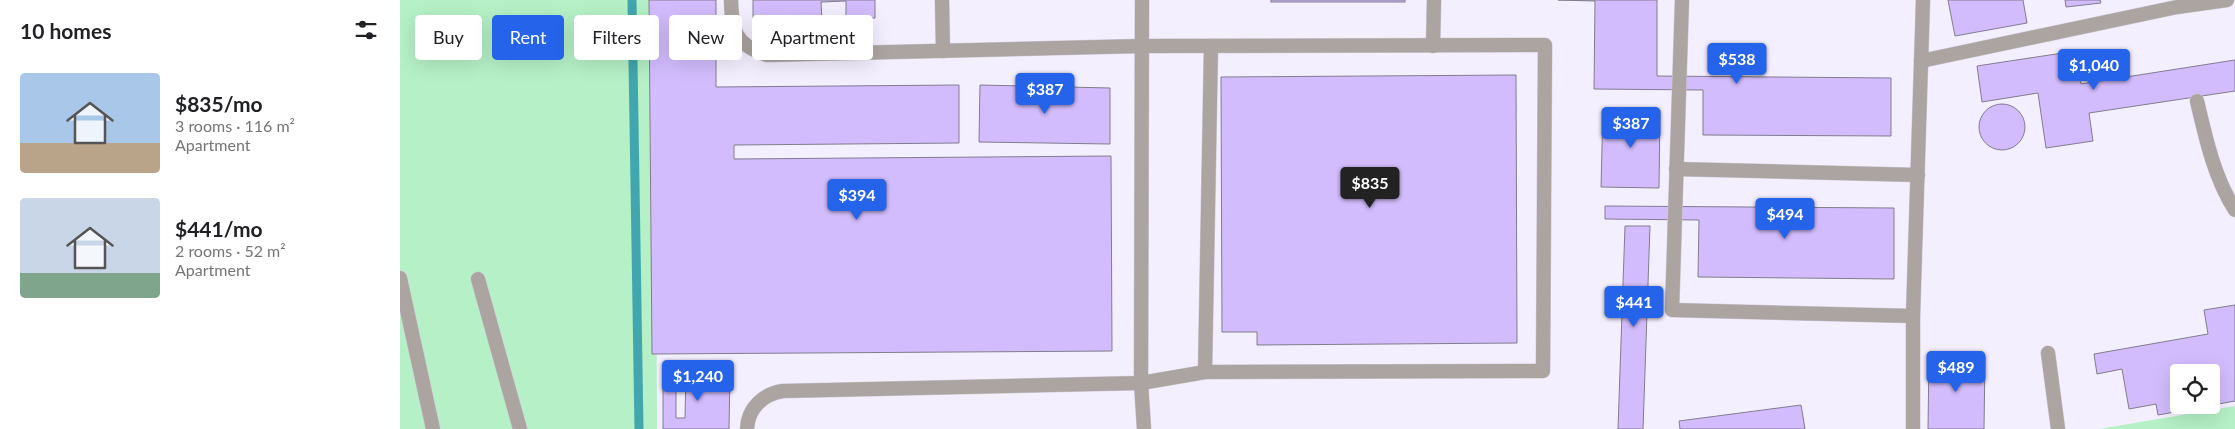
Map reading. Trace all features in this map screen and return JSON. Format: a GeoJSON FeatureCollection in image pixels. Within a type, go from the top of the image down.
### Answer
{"type":"FeatureCollection","features":[{"type":"Feature","properties":{"kind":"lane"},"geometry":{"type":"LineString","coordinates":[[731,0],[731,16],[734,29],[740,40],[750,50],[766,55],[1142,46],[1545,45],[1543,371],[1205,372],[1141,384],[783,391],[774,392],[758,402],[749,416],[746,429]]}},
{"type":"Feature","properties":{"kind":"lane"},"geometry":{"type":"LineString","coordinates":[[942,0],[943,51]]}},
{"type":"Feature","properties":{"kind":"lane"},"geometry":{"type":"LineString","coordinates":[[1142,0],[1141,384],[1144,429]]}},
{"type":"Feature","properties":{"kind":"lane"},"geometry":{"type":"LineString","coordinates":[[1433,46],[1434,0]]}},
{"type":"Feature","properties":{"kind":"lane"},"geometry":{"type":"LineString","coordinates":[[1682,0],[1672,310],[1913,316]]}},
{"type":"Feature","properties":{"kind":"lane"},"geometry":{"type":"LineString","coordinates":[[1913,429],[1913,316],[1923,0]]}},
{"type":"Feature","properties":{"kind":"lane"},"geometry":{"type":"LineString","coordinates":[[1921,61],[2177,4],[2227,0]]}},
{"type":"Feature","properties":{"kind":"lane"},"geometry":{"type":"LineString","coordinates":[[1205,372],[1211,46]]}},
{"type":"Feature","properties":{"kind":"lane"},"geometry":{"type":"LineString","coordinates":[[2196,101],[2211,161],[2235,210]]}},
{"type":"Feature","properties":{"kind":"lane"},"geometry":{"type":"LineString","coordinates":[[1676,169],[1918,175]]}},
{"type":"Feature","properties":{"kind":"lane"},"geometry":{"type":"LineString","coordinates":[[400,278],[433,429]]}},
{"type":"Feature","properties":{"kind":"lane"},"geometry":{"type":"LineString","coordinates":[[478,279],[520,429]]}},
{"type":"Feature","properties":{"kind":"lane"},"geometry":{"type":"LineString","coordinates":[[2048,353],[2058,429]]}},
{"type":"Feature","properties":{"kind":"green space"},"geometry":{"type":"Polygon","coordinates":[[[400,0],[655,0],[655,15],[574,15],[574,60],[655,60],[657,429],[400,429],[400,0]]]}},
{"type":"Feature","properties":{"kind":"green space"},"geometry":{"type":"Polygon","coordinates":[[[2235,406],[2235,429],[2099,429],[2188,414],[2220,414],[2220,409],[2235,406]]]}},
{"type":"Feature","properties":{"kind":"building"},"geometry":{"type":"Polygon","coordinates":[[[649,0],[716,0],[716,15],[669,15],[669,60],[716,60],[716,87],[959,85],[959,143],[734,145],[734,159],[1111,156],[1112,351],[652,354],[650,60],[659,60],[659,15],[649,15],[649,0]]]}},
{"type":"Feature","properties":{"kind":"building"},"geometry":{"type":"Polygon","coordinates":[[[753,0],[875,0],[875,18],[873,18],[873,15],[846,15],[846,1],[821,2],[822,15],[753,15],[753,0]]]}},
{"type":"Feature","properties":{"kind":"building"},"geometry":{"type":"Polygon","coordinates":[[[1271,0],[1405,0],[1405,2],[1271,2],[1271,0]]]}},
{"type":"Feature","properties":{"kind":"building"},"geometry":{"type":"Polygon","coordinates":[[[1558,0],[1657,0],[1657,76],[1891,78],[1891,136],[1703,135],[1703,90],[1594,89],[1595,1],[1558,0]]]}},
{"type":"Feature","properties":{"kind":"building"},"geometry":{"type":"Polygon","coordinates":[[[1948,0],[2023,0],[2027,23],[1955,36],[1948,0]]]}},
{"type":"Feature","properties":{"kind":"building"},"geometry":{"type":"Polygon","coordinates":[[[2065,0],[2100,0],[2101,3],[2066,7],[2065,0]]]}},
{"type":"Feature","properties":{"kind":"building"},"geometry":{"type":"Polygon","coordinates":[[[2076,51],[2081,84],[2235,60],[2235,91],[2089,113],[2093,141],[2046,148],[2038,93],[1982,102],[1977,66],[2076,51]]]}},
{"type":"Feature","properties":{"kind":"building"},"geometry":{"type":"Polygon","coordinates":[[[1516,75],[1517,343],[1257,345],[1257,332],[1222,332],[1221,77],[1516,75]]]}},
{"type":"Feature","properties":{"kind":"building"},"geometry":{"type":"Polygon","coordinates":[[[980,85],[1110,88],[1110,144],[979,142],[980,85]]]}},
{"type":"Feature","properties":{"kind":"building"},"geometry":{"type":"Polygon","coordinates":[[[2002,104],[2015,108],[2021,114],[2025,127],[2021,140],[2015,146],[2002,150],[1989,146],[1983,140],[1979,127],[1983,114],[1989,108],[2002,104]]]}},
{"type":"Feature","properties":{"kind":"building"},"geometry":{"type":"Polygon","coordinates":[[[1603,109],[1660,110],[1659,188],[1601,187],[1603,109]]]}},
{"type":"Feature","properties":{"kind":"building"},"geometry":{"type":"Polygon","coordinates":[[[1605,206],[1894,208],[1894,279],[1698,277],[1699,220],[1605,219],[1605,206]]]}},
{"type":"Feature","properties":{"kind":"building"},"geometry":{"type":"Polygon","coordinates":[[[1625,226],[1650,226],[1643,429],[1618,429],[1625,226]]]}},
{"type":"Feature","properties":{"kind":"building"},"geometry":{"type":"Polygon","coordinates":[[[2235,305],[2235,401],[2220,404],[2220,364],[2170,364],[2170,413],[2158,415],[2156,404],[2129,409],[2122,369],[2097,374],[2094,354],[2208,334],[2204,310],[2235,305]]]}},
{"type":"Feature","properties":{"kind":"building"},"geometry":{"type":"Polygon","coordinates":[[[1929,356],[1985,357],[1984,429],[1928,429],[1929,356]]]}},
{"type":"Feature","properties":{"kind":"building"},"geometry":{"type":"Polygon","coordinates":[[[686,373],[730,373],[729,429],[663,429],[663,374],[676,374],[676,418],[685,418],[686,373]]]}},
{"type":"Feature","properties":{"kind":"building"},"geometry":{"type":"Polygon","coordinates":[[[1801,405],[1805,429],[1680,429],[1679,421],[1801,405]]]}},
{"type":"Feature","properties":{"kind":"waterway"},"geometry":{"type":"LineString","coordinates":[[632,0],[639,429]]}}]}
